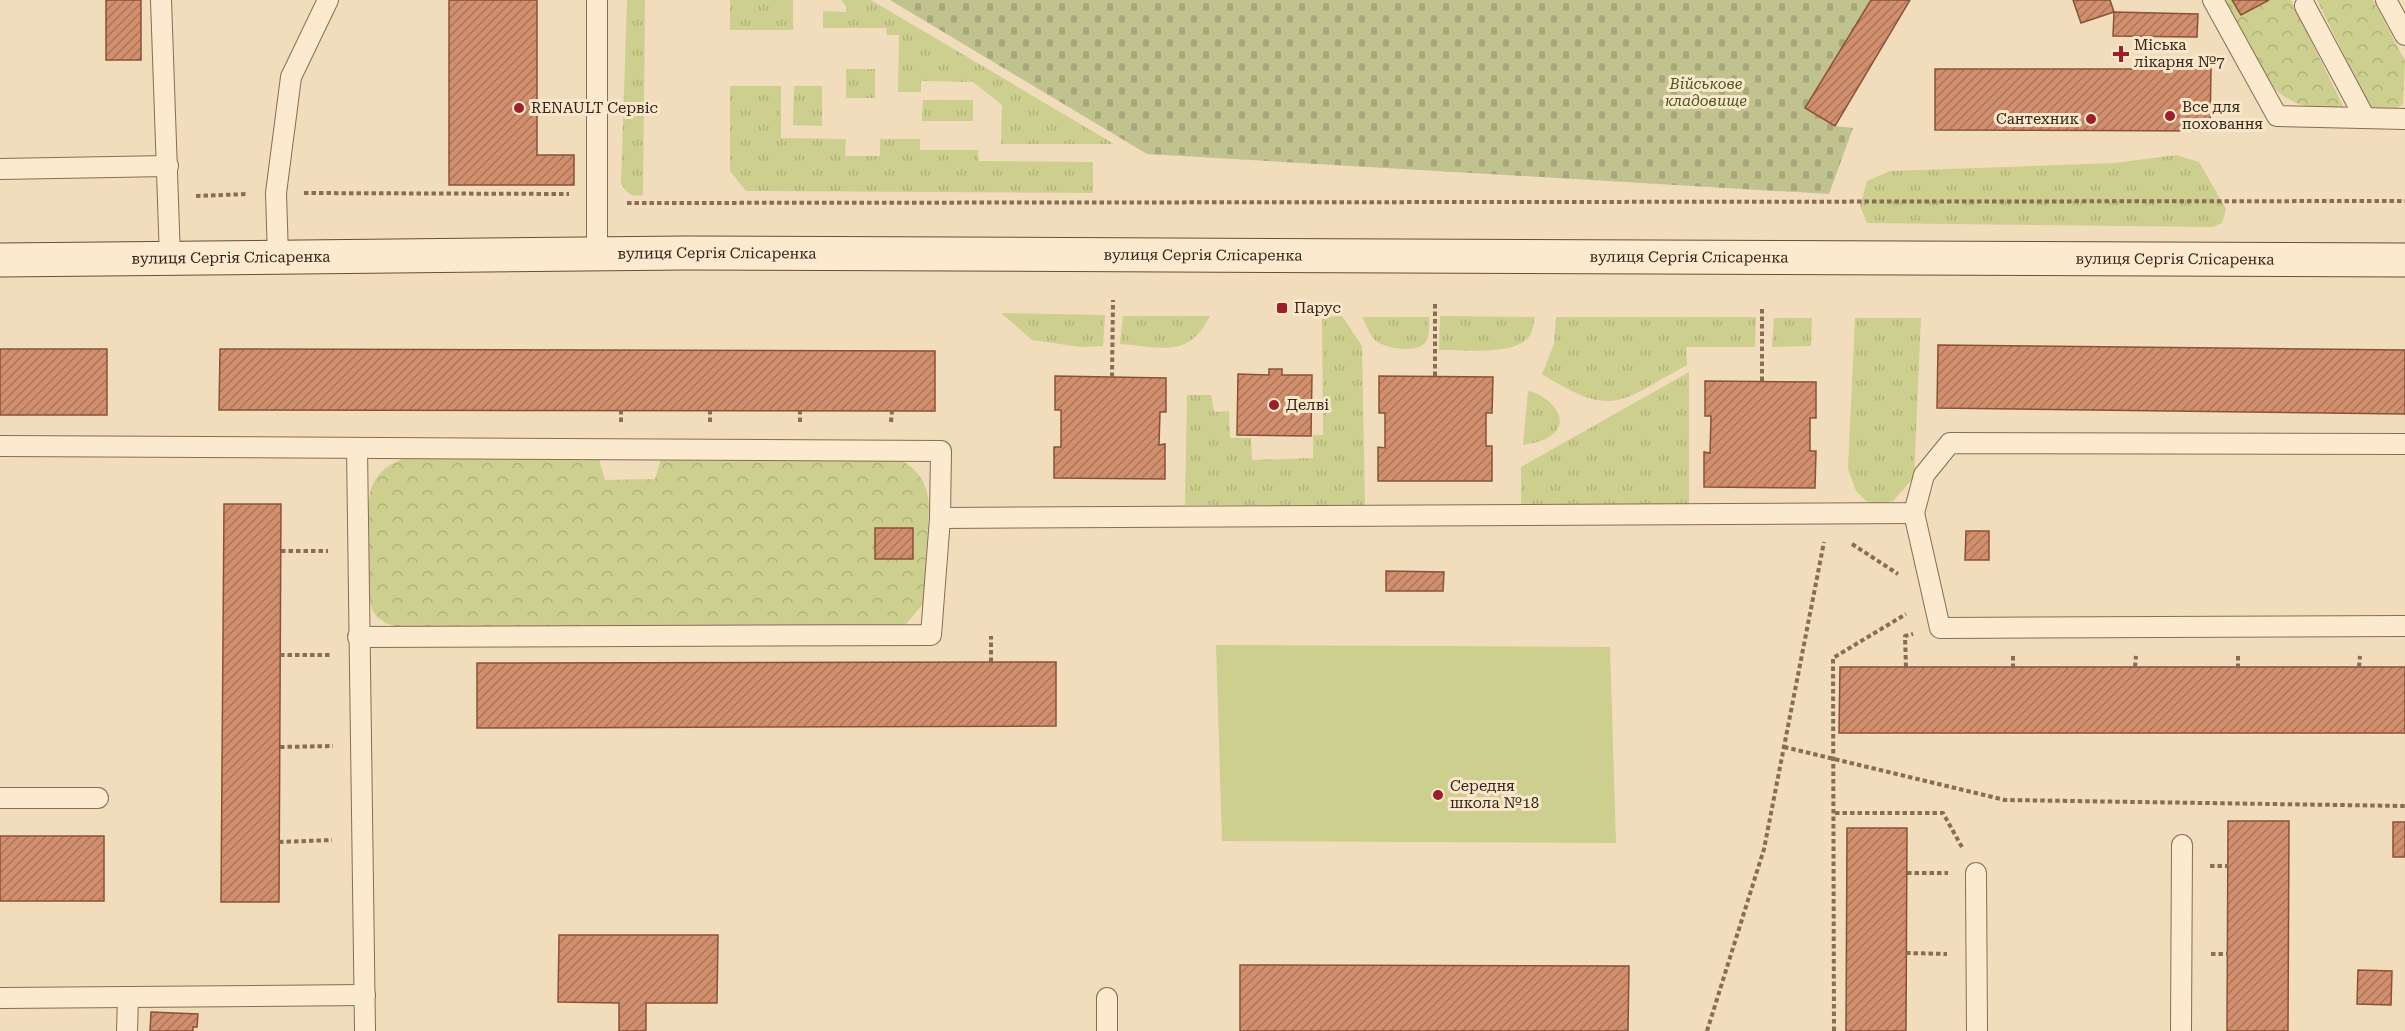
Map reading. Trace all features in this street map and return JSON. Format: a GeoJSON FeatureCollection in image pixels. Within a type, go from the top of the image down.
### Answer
{"type":"FeatureCollection","features":[{"type":"Feature","properties":{"kind":"street","name":"вулиця Сергія Слісаренка"},"geometry":{"type":"LineString","coordinates":[[0,260],[597,253],[2405,260]]}},
{"type":"Feature","properties":{"kind":"lane"},"geometry":{"type":"LineString","coordinates":[[161,0],[170,258]]}},
{"type":"Feature","properties":{"kind":"lane"},"geometry":{"type":"LineString","coordinates":[[278,257],[276,193],[291,77],[328,0]]}},
{"type":"Feature","properties":{"kind":"lane"},"geometry":{"type":"LineString","coordinates":[[597,0],[597,253]]}},
{"type":"Feature","properties":{"kind":"lane"},"geometry":{"type":"LineString","coordinates":[[2213,0],[2277,116],[2405,119]]}},
{"type":"Feature","properties":{"kind":"lane"},"geometry":{"type":"LineString","coordinates":[[2386,0],[2405,35]]}},
{"type":"Feature","properties":{"kind":"lane"},"geometry":{"type":"LineString","coordinates":[[2305,6],[2365,118]]}},
{"type":"Feature","properties":{"kind":"lane"},"geometry":{"type":"LineString","coordinates":[[0,169],[168,166]]}},
{"type":"Feature","properties":{"kind":"lane"},"geometry":{"type":"LineString","coordinates":[[2405,444],[1950,443],[1924,475],[1914,513],[1940,627],[2405,626]]}},
{"type":"Feature","properties":{"kind":"lane"},"geometry":{"type":"LineString","coordinates":[[0,447],[941,450],[940,518],[931,635],[358,646]]}},
{"type":"Feature","properties":{"kind":"lane"},"geometry":{"type":"LineString","coordinates":[[357,448],[365,1031]]}},
{"type":"Feature","properties":{"kind":"lane"},"geometry":{"type":"LineString","coordinates":[[940,518],[1829,520],[1914,513]]}},
{"type":"Feature","properties":{"kind":"lane"},"geometry":{"type":"LineString","coordinates":[[0,798],[98,798]]}},
{"type":"Feature","properties":{"kind":"lane"},"geometry":{"type":"LineString","coordinates":[[2181,1031],[2182,845]]}},
{"type":"Feature","properties":{"kind":"lane"},"geometry":{"type":"LineString","coordinates":[[1976,873],[1977,1031]]}},
{"type":"Feature","properties":{"kind":"lane"},"geometry":{"type":"LineString","coordinates":[[0,998],[365,995]]}},
{"type":"Feature","properties":{"kind":"lane"},"geometry":{"type":"LineString","coordinates":[[127,1031],[128,997]]}},
{"type":"Feature","properties":{"kind":"lane"},"geometry":{"type":"LineString","coordinates":[[1107,998],[1107,1031]]}},
{"type":"Feature","properties":{"kind":"path"},"geometry":{"type":"LineString","coordinates":[[598,202],[2405,201]]}},
{"type":"Feature","properties":{"kind":"path"},"geometry":{"type":"LineString","coordinates":[[1113,300],[1113,377]]}},
{"type":"Feature","properties":{"kind":"path"},"geometry":{"type":"LineString","coordinates":[[1435,302],[1435,376]]}},
{"type":"Feature","properties":{"kind":"path"},"geometry":{"type":"LineString","coordinates":[[1762,307],[1762,381]]}},
{"type":"Feature","properties":{"kind":"path"},"geometry":{"type":"LineString","coordinates":[[1707,1031],[1764,849],[1829,520],[1933,598],[1833,658],[1834,1031]]}},
{"type":"Feature","properties":{"kind":"path"},"geometry":{"type":"LineString","coordinates":[[281,551],[357,551]]}},
{"type":"Feature","properties":{"kind":"path"},"geometry":{"type":"LineString","coordinates":[[991,636],[991,662]]}},
{"type":"Feature","properties":{"kind":"path"},"geometry":{"type":"LineString","coordinates":[[280,655],[358,646]]}},
{"type":"Feature","properties":{"kind":"path"},"geometry":{"type":"LineString","coordinates":[[280,747],[360,746]]}},
{"type":"Feature","properties":{"kind":"path"},"geometry":{"type":"LineString","coordinates":[[1784,747],[2005,800],[2405,806]]}},
{"type":"Feature","properties":{"kind":"path"},"geometry":{"type":"LineString","coordinates":[[1835,813],[1943,813],[1976,873],[1907,873]]}},
{"type":"Feature","properties":{"kind":"path"},"geometry":{"type":"LineString","coordinates":[[279,842],[362,839]]}},
{"type":"Feature","properties":{"kind":"path"},"geometry":{"type":"LineString","coordinates":[[1906,953],[1976,955]]}},
{"type":"Feature","properties":{"kind":"green space"},"geometry":{"type":"Polygon","coordinates":[[[627,0],[645,0],[643,195],[639,196],[630,194],[621,184],[627,0]]]}},
{"type":"Feature","properties":{"kind":"green space"},"geometry":{"type":"Polygon","coordinates":[[[730,0],[793,0],[793,30],[730,30],[730,0]]]}},
{"type":"Feature","properties":{"kind":"green space"},"geometry":{"type":"Polygon","coordinates":[[[841,0],[871,0],[1114,144],[1001,144],[1002,105],[973,82],[921,81],[921,92],[898,92],[899,35],[887,35],[886,28],[823,28],[823,11],[846,12],[846,6],[841,0]]]}},
{"type":"Feature","properties":{"kind":"green space","name":"Військове кладовище"},"geometry":{"type":"Polygon","coordinates":[[[890,0],[1871,0],[1805,108],[1834,126],[1853,128],[1829,194],[1147,154],[890,0]]]}},
{"type":"Feature","properties":{"kind":"green space"},"geometry":{"type":"Polygon","coordinates":[[[2220,0],[2232,0],[2241,15],[2269,0],[2291,0],[2346,112],[2301,105],[2283,96],[2274,88],[2265,79],[2220,0]]]}},
{"type":"Feature","properties":{"kind":"green space"},"geometry":{"type":"Polygon","coordinates":[[[2317,0],[2373,0],[2405,61],[2403,104],[2394,110],[2372,112],[2317,0]]]}},
{"type":"Feature","properties":{"kind":"green space"},"geometry":{"type":"Polygon","coordinates":[[[846,69],[875,69],[875,98],[846,98],[846,69]]]}},
{"type":"Feature","properties":{"kind":"green space"},"geometry":{"type":"Polygon","coordinates":[[[730,86],[781,86],[781,138],[846,139],[845,156],[880,156],[880,139],[920,139],[920,150],[978,150],[979,161],[1093,162],[1093,193],[746,191],[730,171],[730,86]]]}},
{"type":"Feature","properties":{"kind":"green space"},"geometry":{"type":"Polygon","coordinates":[[[794,86],[822,86],[822,126],[793,125],[794,86]]]}},
{"type":"Feature","properties":{"kind":"green space"},"geometry":{"type":"Polygon","coordinates":[[[923,100],[973,100],[973,121],[922,121],[923,100]]]}},
{"type":"Feature","properties":{"kind":"green space"},"geometry":{"type":"Polygon","coordinates":[[[2176,155],[2199,162],[2226,209],[2222,223],[2213,227],[1867,223],[1860,206],[1867,181],[1890,171],[2115,163],[2176,155]]]}},
{"type":"Feature","properties":{"kind":"green space"},"geometry":{"type":"Polygon","coordinates":[[[1001,313],[1105,315],[1103,346],[1081,347],[1032,340],[1001,313]]]}},
{"type":"Feature","properties":{"kind":"green space"},"geometry":{"type":"Polygon","coordinates":[[[1123,316],[1210,316],[1202,330],[1193,339],[1183,345],[1161,348],[1120,344],[1123,316]]]}},
{"type":"Feature","properties":{"kind":"green space"},"geometry":{"type":"Polygon","coordinates":[[[1342,316],[1362,346],[1365,505],[1185,505],[1187,395],[1211,395],[1214,412],[1229,411],[1230,438],[1251,438],[1252,460],[1313,458],[1313,435],[1323,435],[1322,317],[1342,316]]]}},
{"type":"Feature","properties":{"kind":"green space"},"geometry":{"type":"Polygon","coordinates":[[[1440,316],[1535,317],[1530,334],[1520,344],[1498,350],[1472,351],[1439,350],[1440,316]]]}},
{"type":"Feature","properties":{"kind":"green space"},"geometry":{"type":"Polygon","coordinates":[[[1362,317],[1429,317],[1428,338],[1423,345],[1417,348],[1401,349],[1384,345],[1373,338],[1362,317]]]}},
{"type":"Feature","properties":{"kind":"green space"},"geometry":{"type":"Polygon","coordinates":[[[1556,317],[1756,317],[1755,347],[1686,347],[1687,365],[1630,396],[1602,401],[1585,397],[1542,374],[1554,344],[1556,317]]]}},
{"type":"Feature","properties":{"kind":"green space"},"geometry":{"type":"Polygon","coordinates":[[[1774,318],[1812,318],[1811,346],[1772,347],[1774,318]]]}},
{"type":"Feature","properties":{"kind":"green space"},"geometry":{"type":"Polygon","coordinates":[[[1855,318],[1921,318],[1914,477],[1893,501],[1878,504],[1866,501],[1856,491],[1848,469],[1855,318]]]}},
{"type":"Feature","properties":{"kind":"green space"},"geometry":{"type":"Polygon","coordinates":[[[1689,372],[1689,506],[1521,506],[1521,467],[1689,372]]]}},
{"type":"Feature","properties":{"kind":"green space"},"geometry":{"type":"Polygon","coordinates":[[[1528,391],[1541,396],[1554,406],[1560,419],[1559,426],[1548,438],[1523,445],[1528,391]]]}},
{"type":"Feature","properties":{"kind":"green space"},"geometry":{"type":"Polygon","coordinates":[[[402,459],[599,459],[605,480],[655,479],[661,459],[903,461],[919,475],[925,485],[928,498],[924,603],[906,624],[897,628],[400,628],[381,620],[373,611],[369,587],[367,528],[372,486],[384,469],[402,459]]]}},
{"type":"Feature","properties":{"kind":"green space"},"geometry":{"type":"Polygon","coordinates":[[[1216,645],[1610,647],[1616,843],[1222,841],[1216,645]]]}},
{"type":"Feature","properties":{"kind":"building"},"geometry":{"type":"Polygon","coordinates":[[[106,0],[141,0],[141,60],[106,60],[106,0]]]}},
{"type":"Feature","properties":{"kind":"building"},"geometry":{"type":"Polygon","coordinates":[[[449,0],[537,0],[537,155],[574,155],[574,185],[449,185],[449,0]]]}},
{"type":"Feature","properties":{"kind":"building"},"geometry":{"type":"Polygon","coordinates":[[[1871,0],[1910,0],[1835,126],[1805,108],[1871,0]]]}},
{"type":"Feature","properties":{"kind":"building"},"geometry":{"type":"Polygon","coordinates":[[[2073,0],[2110,0],[2114,12],[2081,23],[2073,0]]]}},
{"type":"Feature","properties":{"kind":"building"},"geometry":{"type":"Polygon","coordinates":[[[2232,0],[2269,0],[2241,15],[2232,0]]]}},
{"type":"Feature","properties":{"kind":"building"},"geometry":{"type":"Polygon","coordinates":[[[2114,12],[2198,14],[2197,37],[2113,36],[2114,12]]]}},
{"type":"Feature","properties":{"kind":"building"},"geometry":{"type":"Polygon","coordinates":[[[1935,69],[2211,69],[2210,131],[1935,130],[1935,69]]]}},
{"type":"Feature","properties":{"kind":"building"},"geometry":{"type":"Polygon","coordinates":[[[1938,345],[2405,350],[2405,414],[1937,408],[1938,345]]]}},
{"type":"Feature","properties":{"kind":"building"},"geometry":{"type":"Polygon","coordinates":[[[0,349],[107,349],[107,415],[0,415],[0,349]]]}},
{"type":"Feature","properties":{"kind":"building"},"geometry":{"type":"Polygon","coordinates":[[[220,349],[935,351],[935,411],[219,410],[220,349]]]}},
{"type":"Feature","properties":{"kind":"building","name":"Делві"},"geometry":{"type":"Polygon","coordinates":[[[1269,369],[1282,369],[1282,375],[1312,375],[1311,436],[1237,435],[1238,374],[1269,375],[1269,369]]]}},
{"type":"Feature","properties":{"kind":"building"},"geometry":{"type":"Polygon","coordinates":[[[1055,376],[1166,378],[1166,412],[1160,412],[1159,445],[1165,444],[1165,479],[1054,478],[1054,447],[1061,447],[1061,410],[1055,410],[1055,376]]]}},
{"type":"Feature","properties":{"kind":"building"},"geometry":{"type":"Polygon","coordinates":[[[1379,376],[1493,377],[1492,413],[1486,413],[1486,446],[1492,446],[1492,481],[1378,481],[1378,447],[1385,448],[1385,413],[1379,413],[1379,376]]]}},
{"type":"Feature","properties":{"kind":"building"},"geometry":{"type":"Polygon","coordinates":[[[1705,381],[1816,382],[1816,418],[1810,418],[1810,451],[1816,451],[1815,488],[1704,487],[1704,452],[1710,453],[1711,416],[1705,416],[1705,381]]]}},
{"type":"Feature","properties":{"kind":"building"},"geometry":{"type":"Polygon","coordinates":[[[224,504],[281,504],[279,902],[221,902],[224,504]]]}},
{"type":"Feature","properties":{"kind":"building"},"geometry":{"type":"Polygon","coordinates":[[[875,528],[913,528],[913,559],[875,559],[875,528]]]}},
{"type":"Feature","properties":{"kind":"building"},"geometry":{"type":"Polygon","coordinates":[[[1966,531],[1989,531],[1989,560],[1965,560],[1966,531]]]}},
{"type":"Feature","properties":{"kind":"building"},"geometry":{"type":"Polygon","coordinates":[[[1386,571],[1444,572],[1443,591],[1386,591],[1386,571]]]}},
{"type":"Feature","properties":{"kind":"building"},"geometry":{"type":"Polygon","coordinates":[[[1056,662],[1056,726],[477,728],[477,663],[1056,662]]]}},
{"type":"Feature","properties":{"kind":"building"},"geometry":{"type":"Polygon","coordinates":[[[1840,667],[2405,667],[2405,733],[1839,733],[1840,667]]]}},
{"type":"Feature","properties":{"kind":"building"},"geometry":{"type":"Polygon","coordinates":[[[2228,821],[2289,821],[2288,1031],[2227,1031],[2228,821]]]}},
{"type":"Feature","properties":{"kind":"building"},"geometry":{"type":"Polygon","coordinates":[[[2393,822],[2405,822],[2405,857],[2393,857],[2393,822]]]}},
{"type":"Feature","properties":{"kind":"building"},"geometry":{"type":"Polygon","coordinates":[[[1847,828],[1907,828],[1906,1031],[1846,1031],[1847,828]]]}},
{"type":"Feature","properties":{"kind":"building"},"geometry":{"type":"Polygon","coordinates":[[[0,836],[104,836],[104,901],[0,901],[0,836]]]}},
{"type":"Feature","properties":{"kind":"building"},"geometry":{"type":"Polygon","coordinates":[[[559,935],[718,935],[717,1003],[646,1003],[646,1031],[619,1031],[619,1003],[558,1002],[559,935]]]}},
{"type":"Feature","properties":{"kind":"building"},"geometry":{"type":"Polygon","coordinates":[[[1240,965],[1629,966],[1628,1031],[1240,1031],[1240,965]]]}},
{"type":"Feature","properties":{"kind":"building"},"geometry":{"type":"Polygon","coordinates":[[[2358,970],[2392,971],[2391,1005],[2357,1004],[2358,970]]]}},
{"type":"Feature","properties":{"kind":"building"},"geometry":{"type":"Polygon","coordinates":[[[151,1012],[198,1014],[197,1027],[193,1027],[193,1031],[150,1031],[151,1012]]]}},
{"type":"Feature","properties":{"kind":"place","name":"Міська лікарня №7"},"geometry":{"type":"Point","coordinates":[2121,54]}},
{"type":"Feature","properties":{"kind":"place","name":"RENAULT Сервіс"},"geometry":{"type":"Point","coordinates":[519,108]}},
{"type":"Feature","properties":{"kind":"place","name":"Все для поховання"},"geometry":{"type":"Point","coordinates":[2170,116]}},
{"type":"Feature","properties":{"kind":"place","name":"Сантехник"},"geometry":{"type":"Point","coordinates":[2091,119]}},
{"type":"Feature","properties":{"kind":"place","name":"Парус"},"geometry":{"type":"Point","coordinates":[1282,308]}},
{"type":"Feature","properties":{"kind":"place","name":"Делві"},"geometry":{"type":"Point","coordinates":[1274,405]}},
{"type":"Feature","properties":{"kind":"place","name":"Середня школа №18"},"geometry":{"type":"Point","coordinates":[1438,795]}}]}
